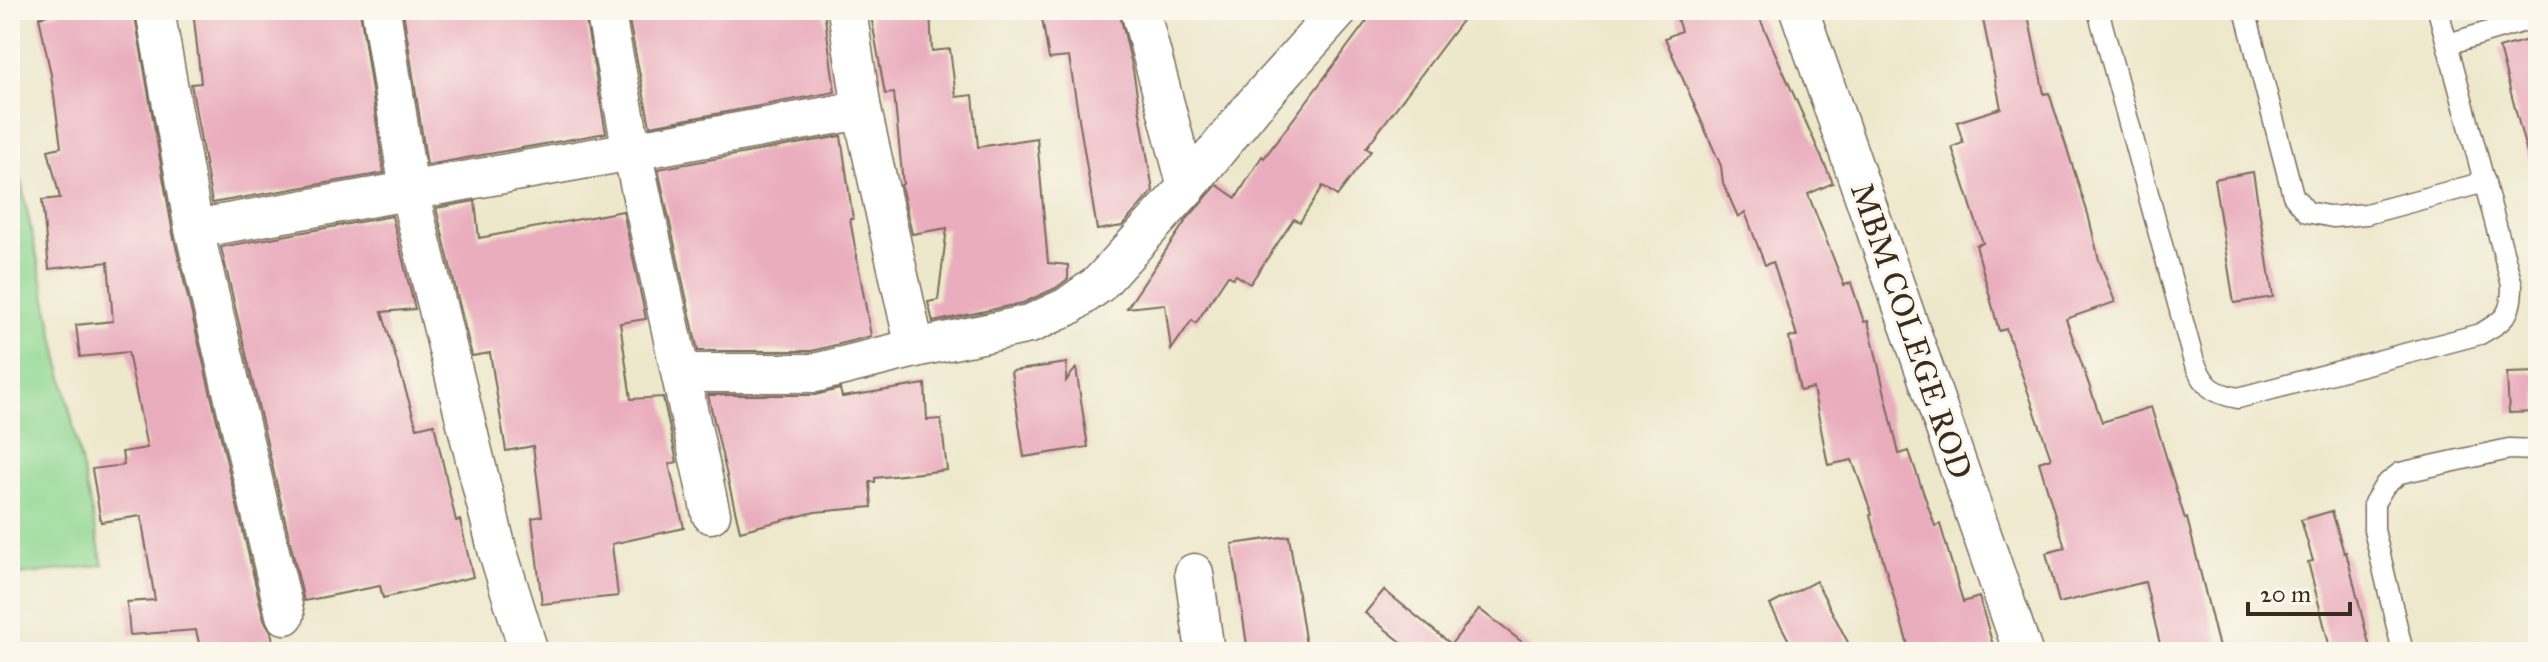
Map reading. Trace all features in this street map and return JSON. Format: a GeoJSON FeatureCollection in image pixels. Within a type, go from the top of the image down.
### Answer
{"type":"FeatureCollection","features":[{"type":"Feature","properties":{"kind":"street"},"geometry":{"type":"LineString","coordinates":[[155,10],[194,229],[285,615]]}},
{"type":"Feature","properties":{"kind":"street"},"geometry":{"type":"LineString","coordinates":[[381,10],[409,191],[497,549],[529,652]]}},
{"type":"Feature","properties":{"kind":"street"},"geometry":{"type":"LineString","coordinates":[[605,10],[632,151],[711,514]]}},
{"type":"Feature","properties":{"kind":"street"},"geometry":{"type":"LineString","coordinates":[[847,10],[862,110],[915,348]]}},
{"type":"Feature","properties":{"kind":"street"},"geometry":{"type":"LineString","coordinates":[[1140,10],[1187,187]]}},
{"type":"Feature","properties":{"kind":"street"},"geometry":{"type":"LineString","coordinates":[[682,373],[815,373],[1030,324],[1067,307],[1099,284],[1339,10]]}},
{"type":"Feature","properties":{"kind":"street","name":"MBM COLEGE ROD"},"geometry":{"type":"LineString","coordinates":[[1799,10],[2023,652]]}},
{"type":"Feature","properties":{"kind":"street"},"geometry":{"type":"LineString","coordinates":[[194,229],[862,110]]}},
{"type":"Feature","properties":{"kind":"street"},"geometry":{"type":"LineString","coordinates":[[1194,573],[1205,652]]}},
{"type":"Feature","properties":{"kind":"lane"},"geometry":{"type":"LineString","coordinates":[[2098,10],[2194,362],[2203,382],[2220,395],[2238,398],[2480,334],[2504,321],[2512,303],[2512,285],[2438,10]]}},
{"type":"Feature","properties":{"kind":"lane"},"geometry":{"type":"LineString","coordinates":[[2245,10],[2293,195],[2307,212],[2333,217],[2366,214],[2485,182]]}},
{"type":"Feature","properties":{"kind":"lane"},"geometry":{"type":"LineString","coordinates":[[2448,44],[2538,17]]}},
{"type":"Feature","properties":{"kind":"lane"},"geometry":{"type":"LineString","coordinates":[[2403,652],[2374,530],[2374,503],[2385,485],[2400,473],[2509,449],[2538,450]]}},
{"type":"Feature","properties":{"kind":"green space"},"geometry":{"type":"Polygon","coordinates":[[[10,131],[103,565],[10,576],[10,131]]]}},
{"type":"Feature","properties":{"kind":"building"},"geometry":{"type":"Polygon","coordinates":[[[68,10],[134,10],[173,234],[264,620],[271,631],[275,652],[201,652],[196,630],[130,635],[127,602],[155,600],[141,516],[101,522],[92,469],[124,465],[122,452],[147,448],[128,352],[80,357],[76,325],[113,321],[108,262],[49,269],[42,200],[60,198],[48,150],[61,147],[39,17],[68,10]]]}},
{"type":"Feature","properties":{"kind":"building"},"geometry":{"type":"Polygon","coordinates":[[[193,10],[360,10],[384,173],[212,203],[191,84],[201,83],[193,10]]]}},
{"type":"Feature","properties":{"kind":"building"},"geometry":{"type":"Polygon","coordinates":[[[584,10],[606,133],[427,165],[403,11],[584,10]]]}},
{"type":"Feature","properties":{"kind":"building"},"geometry":{"type":"Polygon","coordinates":[[[627,10],[824,10],[835,92],[650,126],[627,10]]]}},
{"type":"Feature","properties":{"kind":"building"},"geometry":{"type":"Polygon","coordinates":[[[870,10],[930,10],[932,51],[950,49],[956,97],[973,95],[978,147],[1037,138],[1048,263],[1068,265],[1068,279],[1056,288],[1023,303],[933,322],[928,302],[938,300],[947,228],[912,234],[901,185],[894,93],[885,94],[870,10]]]}},
{"type":"Feature","properties":{"kind":"building"},"geometry":{"type":"Polygon","coordinates":[[[1048,10],[1119,10],[1133,70],[1153,191],[1122,226],[1097,230],[1069,57],[1049,59],[1042,18],[1049,18],[1048,10]]]}},
{"type":"Feature","properties":{"kind":"building"},"geometry":{"type":"Polygon","coordinates":[[[1375,10],[1470,10],[1366,148],[1371,151],[1337,196],[1323,186],[1300,222],[1294,219],[1250,284],[1236,275],[1233,278],[1228,275],[1196,323],[1192,320],[1171,350],[1165,304],[1127,308],[1187,219],[1217,185],[1236,198],[1262,156],[1264,158],[1375,10]]]}},
{"type":"Feature","properties":{"kind":"building"},"geometry":{"type":"Polygon","coordinates":[[[1674,10],[1756,10],[1833,183],[1808,194],[1844,285],[1851,283],[1864,322],[1868,321],[1899,454],[1909,451],[1935,526],[1940,524],[1963,602],[1979,597],[1995,652],[1910,652],[1872,514],[1852,460],[1828,465],[1813,388],[1800,391],[1789,337],[1797,336],[1773,262],[1765,265],[1745,212],[1738,217],[1723,183],[1721,166],[1665,38],[1681,31],[1674,10]]]}},
{"type":"Feature","properties":{"kind":"building"},"geometry":{"type":"Polygon","coordinates":[[[1981,10],[2027,10],[2044,94],[2049,93],[2088,214],[2099,260],[2115,302],[2066,319],[2102,422],[2151,407],[2187,518],[2220,652],[2162,652],[2145,582],[2059,603],[2046,553],[2065,548],[2039,462],[2051,458],[2006,329],[1999,331],[1976,245],[1983,243],[1952,147],[1963,143],[1957,122],[2001,108],[1981,10]]]}},
{"type":"Feature","properties":{"kind":"building"},"geometry":{"type":"Polygon","coordinates":[[[2538,37],[2538,160],[2529,161],[2499,48],[2538,37]]]}},
{"type":"Feature","properties":{"kind":"building"},"geometry":{"type":"Polygon","coordinates":[[[841,136],[853,219],[850,219],[871,336],[812,351],[698,351],[658,169],[841,136]]]}},
{"type":"Feature","properties":{"kind":"building"},"geometry":{"type":"Polygon","coordinates":[[[2253,172],[2273,297],[2234,303],[2214,179],[2253,172]]]}},
{"type":"Feature","properties":{"kind":"building"},"geometry":{"type":"Polygon","coordinates":[[[475,201],[479,238],[623,211],[646,319],[620,323],[631,399],[663,397],[677,462],[669,464],[684,528],[612,544],[618,596],[542,604],[532,518],[542,516],[533,446],[506,451],[490,353],[472,356],[436,208],[475,201]]]}},
{"type":"Feature","properties":{"kind":"building"},"geometry":{"type":"Polygon","coordinates":[[[392,216],[415,309],[382,312],[417,428],[434,424],[456,521],[460,520],[473,577],[383,598],[380,586],[304,601],[221,247],[392,216]]]}},
{"type":"Feature","properties":{"kind":"building"},"geometry":{"type":"Polygon","coordinates":[[[1067,363],[1066,381],[1076,368],[1088,447],[1024,457],[1011,371],[1067,363]]]}},
{"type":"Feature","properties":{"kind":"building"},"geometry":{"type":"Polygon","coordinates":[[[2538,372],[2538,412],[2509,413],[2507,373],[2538,372]]]}},
{"type":"Feature","properties":{"kind":"building"},"geometry":{"type":"Polygon","coordinates":[[[925,384],[927,420],[941,419],[947,470],[875,478],[875,482],[870,482],[872,507],[815,512],[740,531],[708,395],[815,395],[840,389],[842,397],[925,384]]]}},
{"type":"Feature","properties":{"kind":"building"},"geometry":{"type":"Polygon","coordinates":[[[2332,511],[2346,552],[2371,652],[2331,652],[2308,562],[2313,561],[2301,520],[2332,511]]]}},
{"type":"Feature","properties":{"kind":"building"},"geometry":{"type":"Polygon","coordinates":[[[1289,536],[1307,652],[1248,652],[1232,544],[1289,536]]]}},
{"type":"Feature","properties":{"kind":"building"},"geometry":{"type":"Polygon","coordinates":[[[1816,581],[1853,652],[1795,652],[1770,605],[1816,581]]]}},
{"type":"Feature","properties":{"kind":"building"},"geometry":{"type":"Polygon","coordinates":[[[1384,590],[1451,644],[1479,609],[1535,652],[1414,652],[1365,613],[1384,590]]]}}]}
